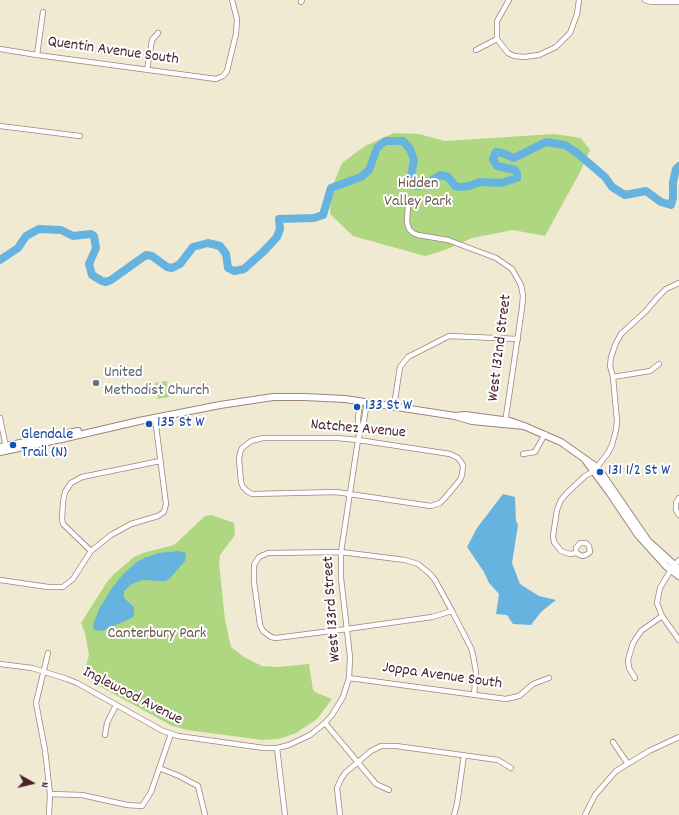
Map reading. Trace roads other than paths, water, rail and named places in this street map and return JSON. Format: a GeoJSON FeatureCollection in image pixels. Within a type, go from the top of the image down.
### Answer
{"type":"FeatureCollection","features":[{"type":"Feature","properties":{"kind":"main road"},"geometry":{"type":"LineString","coordinates":[[0,452],[4,448],[79,431],[94,431],[213,406],[273,397],[304,397],[363,402],[455,416],[472,421],[505,422],[524,426],[545,434],[562,442],[584,458],[595,469],[638,535],[659,559],[675,568],[679,576]]}},
{"type":"Feature","properties":{"kind":"street","name":"Quentin Avenue South"},"geometry":{"type":"LineString","coordinates":[[0,49],[212,79],[223,76],[229,68],[237,26],[236,13],[232,0]]}},
{"type":"Feature","properties":{"kind":"street"},"geometry":{"type":"LineString","coordinates":[[510,0],[497,21],[497,39],[508,53],[514,56],[539,55],[556,47],[570,33],[577,14],[579,0]]}},
{"type":"Feature","properties":{"kind":"street"},"geometry":{"type":"LineString","coordinates":[[645,0],[651,2],[679,2]]}},
{"type":"Feature","properties":{"kind":"street"},"geometry":{"type":"LineString","coordinates":[[37,55],[43,12]]}},
{"type":"Feature","properties":{"kind":"street"},"geometry":{"type":"LineString","coordinates":[[148,70],[152,40],[158,33]]}},
{"type":"Feature","properties":{"kind":"street"},"geometry":{"type":"LineString","coordinates":[[476,50],[497,39]]}},
{"type":"Feature","properties":{"kind":"street"},"geometry":{"type":"LineString","coordinates":[[0,126],[80,136]]}},
{"type":"Feature","properties":{"kind":"street","name":"West 132nd Street"},"geometry":{"type":"LineString","coordinates":[[408,205],[407,222],[409,229],[413,233],[465,245],[496,258],[512,270],[521,285],[523,296],[518,339],[505,422]]}},
{"type":"Feature","properties":{"kind":"street"},"geometry":{"type":"LineString","coordinates":[[576,553],[570,554],[560,551],[554,542],[553,536],[557,510],[561,500],[585,476],[595,469],[608,453],[612,445],[616,430],[613,377],[610,366],[611,357],[621,334],[666,289],[679,284]]}},
{"type":"Feature","properties":{"kind":"street"},"geometry":{"type":"LineString","coordinates":[[394,406],[400,367],[408,356],[449,336],[518,339]]}},
{"type":"Feature","properties":{"kind":"street"},"geometry":{"type":"LineString","coordinates":[[613,377],[650,371],[659,364]]}},
{"type":"Feature","properties":{"kind":"street","name":"West 133rd Street"},"geometry":{"type":"LineString","coordinates":[[325,723],[341,700],[349,678],[350,657],[341,578],[341,552],[358,440],[358,419],[363,402]]}},
{"type":"Feature","properties":{"kind":"street"},"geometry":{"type":"LineString","coordinates":[[0,418],[4,448]]}},
{"type":"Feature","properties":{"kind":"street"},"geometry":{"type":"LineString","coordinates":[[0,580],[48,587],[63,587],[73,579],[91,551],[102,542],[119,530],[131,524],[162,515],[166,504],[154,418]]}},
{"type":"Feature","properties":{"kind":"street"},"geometry":{"type":"LineString","coordinates":[[523,454],[536,452],[545,434]]}},
{"type":"Feature","properties":{"kind":"street","name":"Natchez Avenue"},"geometry":{"type":"LineString","coordinates":[[337,438],[358,440],[454,455],[460,462],[463,470],[460,480],[440,503],[431,506],[327,492],[252,494],[243,487],[241,482],[238,459],[242,448],[246,444],[256,439],[337,438]]}},
{"type":"Feature","properties":{"kind":"street"},"geometry":{"type":"LineString","coordinates":[[91,551],[63,524],[63,502],[65,492],[71,483],[82,477],[160,461]]}},
{"type":"Feature","properties":{"kind":"street"},"geometry":{"type":"LineString","coordinates":[[679,498],[676,503],[676,510],[679,515]]}},
{"type":"Feature","properties":{"kind":"street"},"geometry":{"type":"LineString","coordinates":[[452,611],[432,617],[276,638],[267,635],[263,631],[258,617],[253,572],[256,560],[268,553],[341,552],[404,560],[418,564],[435,580],[452,611],[473,655],[476,672],[474,695]]}},
{"type":"Feature","properties":{"kind":"street"},"geometry":{"type":"LineString","coordinates":[[679,560],[660,588],[657,603],[662,616],[679,640]]}},
{"type":"Feature","properties":{"kind":"street"},"geometry":{"type":"LineString","coordinates":[[635,678],[629,668],[628,660],[633,643],[641,631],[662,616]]}},
{"type":"Feature","properties":{"kind":"street"},"geometry":{"type":"LineString","coordinates":[[48,654],[36,703],[45,750],[50,794],[49,815]]}},
{"type":"Feature","properties":{"kind":"street","name":"Inglewood Avenue"},"geometry":{"type":"LineString","coordinates":[[0,664],[18,665],[43,671],[77,683],[171,734],[187,738],[258,748],[277,748],[310,735],[325,723]]}},
{"type":"Feature","properties":{"kind":"street","name":"Joppa Avenue South"},"geometry":{"type":"LineString","coordinates":[[349,678],[506,700],[520,696],[533,684],[549,678]]}},
{"type":"Feature","properties":{"kind":"street"},"geometry":{"type":"LineString","coordinates":[[105,735],[107,723],[116,705]]}},
{"type":"Feature","properties":{"kind":"street"},"geometry":{"type":"LineString","coordinates":[[325,723],[376,784],[389,790]]}},
{"type":"Feature","properties":{"kind":"street"},"geometry":{"type":"LineString","coordinates":[[50,794],[82,795],[127,805],[142,806],[151,792],[171,734]]}},
{"type":"Feature","properties":{"kind":"street"},"geometry":{"type":"LineString","coordinates":[[585,815],[590,803],[601,787],[616,771],[679,737]]}},
{"type":"Feature","properties":{"kind":"street"},"geometry":{"type":"LineString","coordinates":[[613,742],[628,764]]}},
{"type":"Feature","properties":{"kind":"street"},"geometry":{"type":"LineString","coordinates":[[340,815],[337,795],[338,783],[345,772],[376,749],[387,745],[498,760],[511,768]]}},
{"type":"Feature","properties":{"kind":"street"},"geometry":{"type":"LineString","coordinates":[[277,748],[285,815]]}},
{"type":"Feature","properties":{"kind":"street"},"geometry":{"type":"LineString","coordinates":[[454,815],[464,755]]}},
{"type":"Feature","properties":{"kind":"street"},"geometry":{"type":"LineString","coordinates":[[159,768],[198,786],[206,815]]}},
{"type":"Feature","properties":{"kind":"water"},"geometry":{"type":"Polygon","coordinates":[[[503,494],[515,497],[516,521],[518,525],[512,563],[520,584],[539,596],[556,600],[541,612],[531,625],[513,624],[507,615],[496,614],[499,594],[489,583],[484,572],[467,547],[477,528],[503,494]]]}},
{"type":"Feature","properties":{"kind":"water"},"geometry":{"type":"Polygon","coordinates":[[[179,551],[186,553],[185,561],[166,581],[143,580],[132,584],[124,591],[124,598],[134,607],[134,615],[132,618],[102,631],[94,630],[93,625],[99,609],[112,588],[124,573],[144,558],[159,553],[179,551]]]}},
{"type":"Feature","properties":{"kind":"waterway"},"geometry":{"type":"LineString","coordinates":[[0,260],[18,248],[26,236],[39,229],[61,230],[73,236],[91,234],[94,236],[96,248],[89,264],[92,275],[106,282],[146,255],[152,256],[167,267],[172,268],[180,264],[193,247],[208,243],[220,246],[226,254],[228,268],[234,271],[244,269],[277,237],[280,229],[279,219],[314,218],[323,215],[331,188],[361,177],[369,170],[377,148],[385,141],[403,141],[410,149],[414,160],[410,181],[412,185],[418,186],[428,183],[440,175],[448,177],[455,186],[461,187],[480,182],[501,183],[517,178],[515,170],[497,166],[493,159],[496,152],[514,158],[546,142],[565,145],[577,153],[605,177],[612,187],[625,195],[646,191],[661,202],[671,205],[673,198],[673,182],[676,169],[679,166]]}},
{"type":"Feature","properties":{"kind":"place","name":"United Methodist Church"},"geometry":{"type":"Point","coordinates":[96,383]}},
{"type":"Feature","properties":{"kind":"place","name":"133 St W"},"geometry":{"type":"Point","coordinates":[357,407]}},
{"type":"Feature","properties":{"kind":"place","name":"135 St W"},"geometry":{"type":"Point","coordinates":[149,424]}},
{"type":"Feature","properties":{"kind":"place","name":"Glendale Trail (N)"},"geometry":{"type":"Point","coordinates":[13,445]}},
{"type":"Feature","properties":{"kind":"place","name":"131 1/2 St W"},"geometry":{"type":"Point","coordinates":[600,472]}},
{"type":"Feature","properties":{"kind":"park label","name":"Hidden Valley Park"},"geometry":{"type":"Point","coordinates":[418,194]}},
{"type":"Feature","properties":{"kind":"park label","name":"Canterbury Park"},"geometry":{"type":"Point","coordinates":[157,635]}}]}
